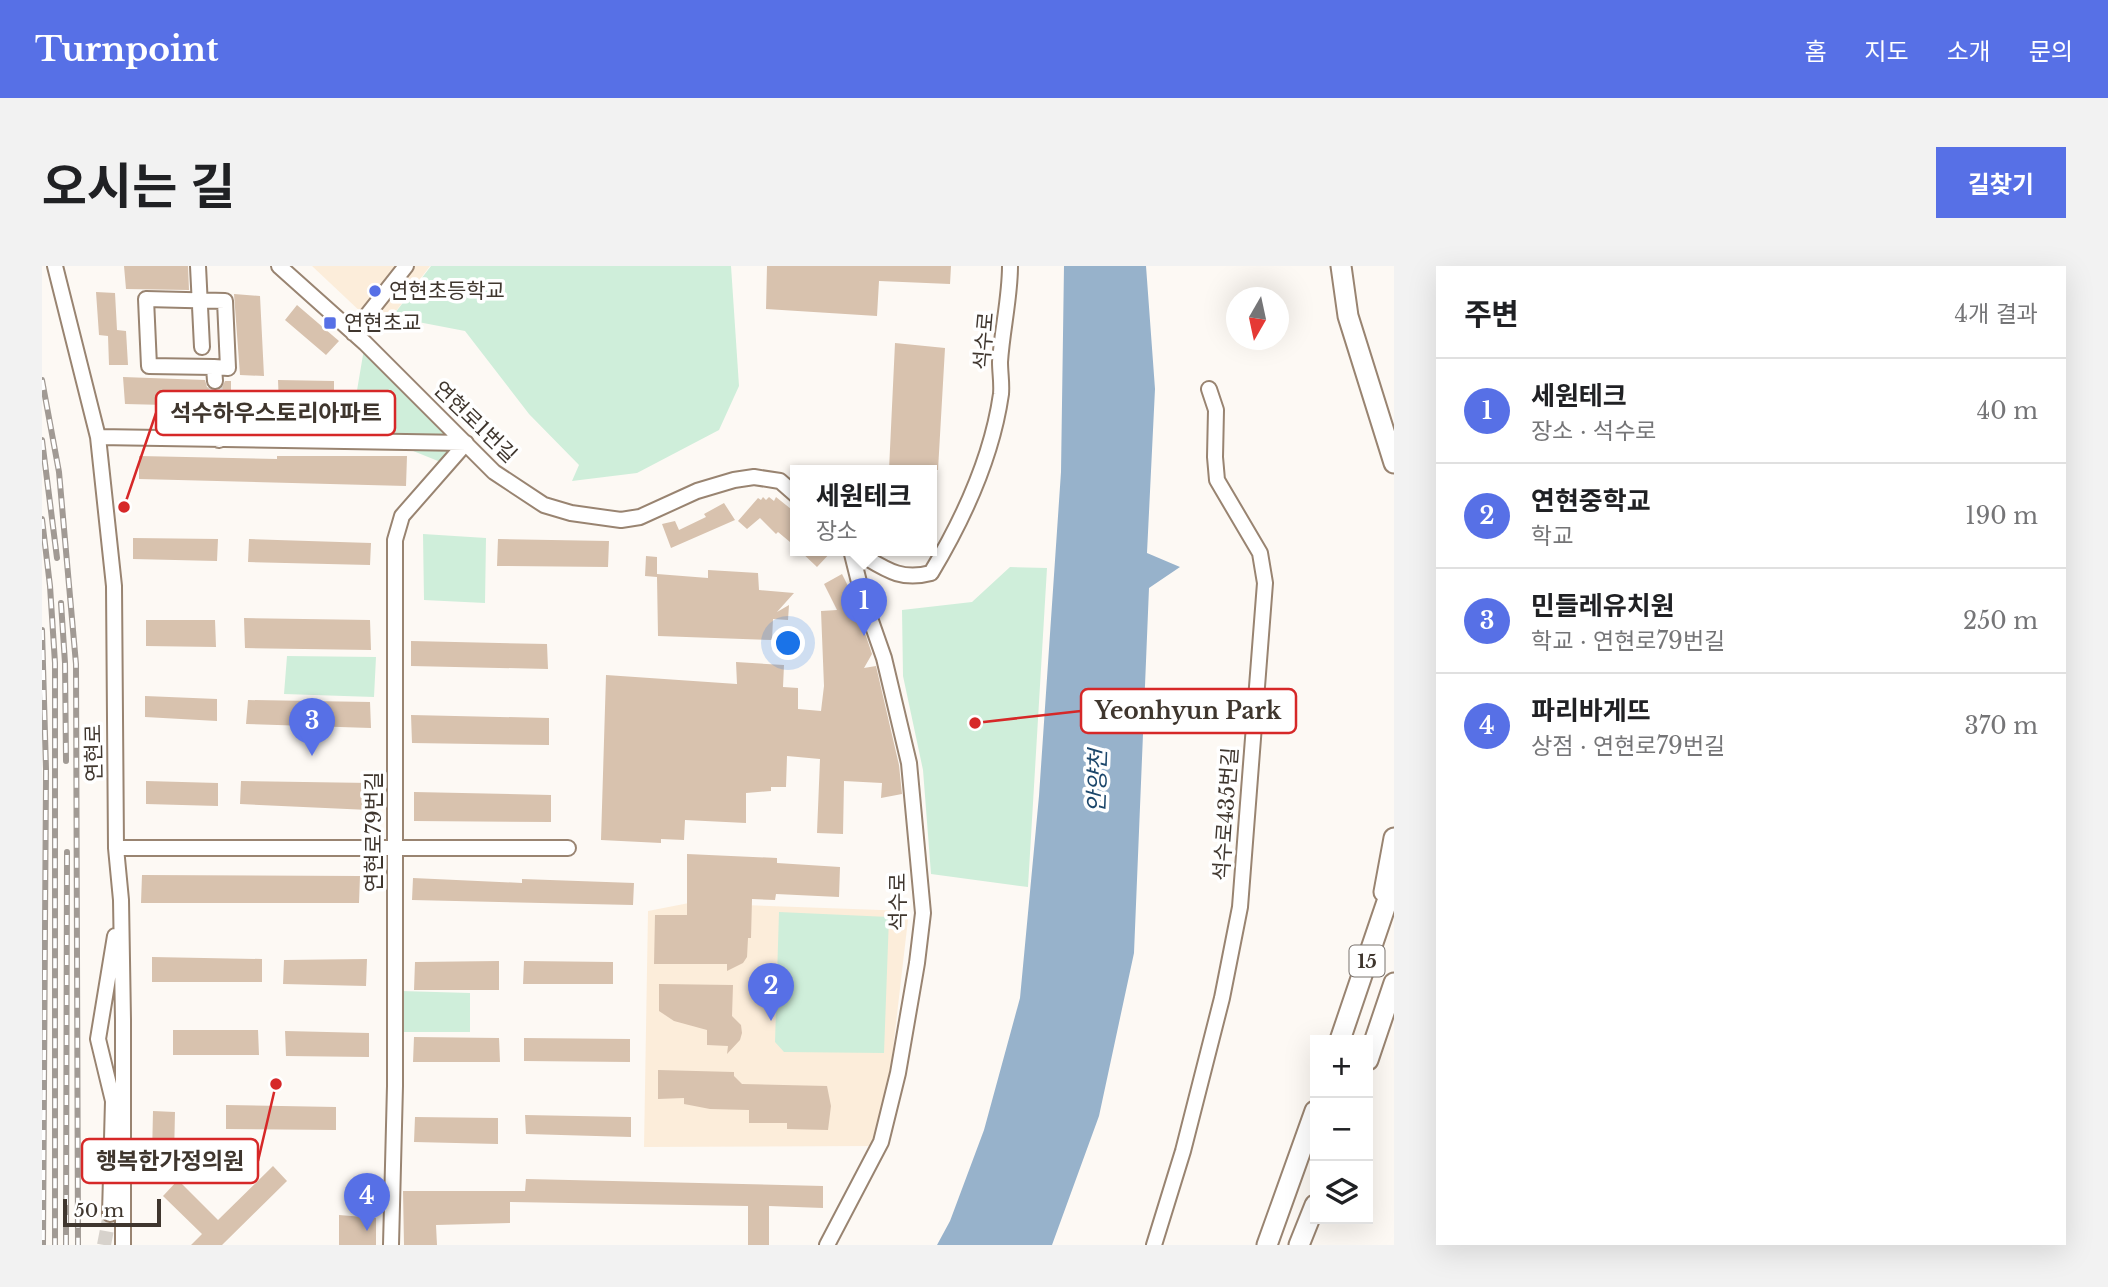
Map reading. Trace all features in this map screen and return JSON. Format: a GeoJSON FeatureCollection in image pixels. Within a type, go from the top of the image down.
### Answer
{"type":"FeatureCollection","features":[{"type":"Feature","properties":{"kind":"highway"},"geometry":{"type":"LineString","coordinates":[[1341,266],[1348,316],[1394,463]]}},
{"type":"Feature","properties":{"kind":"highway"},"geometry":{"type":"LineString","coordinates":[[1375,937],[1394,838]]}},
{"type":"Feature","properties":{"kind":"highway","name":"15"},"geometry":{"type":"LineString","coordinates":[[1342,1035],[1394,881]]}},
{"type":"Feature","properties":{"kind":"highway","name":"15"},"geometry":{"type":"LineString","coordinates":[[1373,1045],[1394,983]]}},
{"type":"Feature","properties":{"kind":"highway"},"geometry":{"type":"LineString","coordinates":[[1267,1245],[1310,1125]]}},
{"type":"Feature","properties":{"kind":"highway"},"geometry":{"type":"LineString","coordinates":[[1299,1245],[1310,1218]]}},
{"type":"Feature","properties":{"kind":"street","name":"연현로"},"geometry":{"type":"LineString","coordinates":[[55,266],[97,437],[114,586],[116,848],[121,900],[123,1020],[123,1245]]}},
{"type":"Feature","properties":{"kind":"street"},"geometry":{"type":"LineString","coordinates":[[198,266],[202,347]]}},
{"type":"Feature","properties":{"kind":"street","name":"연현로1번길"},"geometry":{"type":"LineString","coordinates":[[279,266],[353,333],[494,472],[544,505],[571,513],[621,520],[640,517],[696,491],[734,480],[754,477],[780,481],[790,490]]}},
{"type":"Feature","properties":{"kind":"street"},"geometry":{"type":"LineString","coordinates":[[353,333],[406,266]]}},
{"type":"Feature","properties":{"kind":"street","name":"석수로"},"geometry":{"type":"LineString","coordinates":[[863,556],[900,576],[915,577],[931,573],[947,545],[990,445],[1001,391],[1000,362],[1010,266]]}},
{"type":"Feature","properties":{"kind":"street"},"geometry":{"type":"LineString","coordinates":[[146,299],[200,300],[225,301],[228,368],[215,374],[149,366],[146,299]]}},
{"type":"Feature","properties":{"kind":"street","name":"석수로435번길"},"geometry":{"type":"LineString","coordinates":[[1154,1245],[1203,1074],[1222,998],[1240,907],[1265,583],[1259,553],[1217,480],[1216,410],[1209,389]]}},
{"type":"Feature","properties":{"kind":"street"},"geometry":{"type":"LineString","coordinates":[[217,406],[219,440]]}},
{"type":"Feature","properties":{"kind":"street"},"geometry":{"type":"LineString","coordinates":[[97,437],[466,443]]}},
{"type":"Feature","properties":{"kind":"street","name":"연현로79번길"},"geometry":{"type":"LineString","coordinates":[[391,1245],[395,1086],[395,540],[402,516],[466,443]]}},
{"type":"Feature","properties":{"kind":"street","name":"석수로"},"geometry":{"type":"LineString","coordinates":[[827,1245],[881,1142],[898,1073],[923,913],[909,763],[884,658],[863,598],[853,556]]}},
{"type":"Feature","properties":{"kind":"street"},"geometry":{"type":"LineString","coordinates":[[116,848],[569,848]]}},
{"type":"Feature","properties":{"kind":"street"},"geometry":{"type":"LineString","coordinates":[[110,1214],[113,1101],[98,1039],[121,900]]}},
{"type":"Feature","properties":{"kind":"street"},"geometry":{"type":"LineString","coordinates":[[101,1022],[110,1015],[117,1014],[123,1020]]}},
{"type":"Feature","properties":{"kind":"shaded area","name":"연현초등학교"},"geometry":{"type":"Polygon","coordinates":[[[312,266],[430,266],[381,331],[312,266]]]}},
{"type":"Feature","properties":{"kind":"shaded area"},"geometry":{"type":"Polygon","coordinates":[[[689,903],[909,911],[890,1075],[871,1146],[644,1147],[648,911],[689,903]]]}},
{"type":"Feature","properties":{"kind":"green space"},"geometry":{"type":"Polygon","coordinates":[[[431,266],[731,266],[739,386],[719,430],[637,473],[572,481],[579,465],[529,414],[465,331],[392,317],[431,266]]]}},
{"type":"Feature","properties":{"kind":"green space"},"geometry":{"type":"Polygon","coordinates":[[[365,343],[466,443],[448,465],[351,426],[365,343]]]}},
{"type":"Feature","properties":{"kind":"green space"},"geometry":{"type":"Polygon","coordinates":[[[237,392],[264,393],[265,419],[238,418],[237,392]]]}},
{"type":"Feature","properties":{"kind":"green space"},"geometry":{"type":"Polygon","coordinates":[[[423,534],[486,538],[485,603],[424,600],[423,534]]]}},
{"type":"Feature","properties":{"kind":"green space"},"geometry":{"type":"Polygon","coordinates":[[[1010,567],[1047,568],[1028,887],[931,874],[923,770],[903,676],[902,610],[972,602],[1010,567]]]}},
{"type":"Feature","properties":{"kind":"green space"},"geometry":{"type":"Polygon","coordinates":[[[287,656],[376,657],[374,697],[284,694],[287,656]]]}},
{"type":"Feature","properties":{"kind":"green space"},"geometry":{"type":"Polygon","coordinates":[[[779,912],[889,917],[884,1053],[784,1052],[775,1042],[779,912]]]}},
{"type":"Feature","properties":{"kind":"green space"},"geometry":{"type":"Polygon","coordinates":[[[401,991],[470,993],[470,1032],[402,1032],[401,991]]]}},
{"type":"Feature","properties":{"kind":"water","name":"안양천"},"geometry":{"type":"Polygon","coordinates":[[[1064,266],[1146,266],[1155,389],[1147,553],[1180,567],[1149,588],[1134,953],[1099,1116],[1052,1245],[937,1245],[950,1221],[984,1130],[1020,998],[1039,796],[1061,472],[1064,266]]]}},
{"type":"Feature","properties":{"kind":"building"},"geometry":{"type":"Polygon","coordinates":[[[124,266],[188,266],[189,290],[126,289],[124,266]]]}},
{"type":"Feature","properties":{"kind":"building"},"geometry":{"type":"Polygon","coordinates":[[[767,266],[951,266],[950,284],[879,281],[877,316],[766,309],[767,266]]]}},
{"type":"Feature","properties":{"kind":"building"},"geometry":{"type":"Polygon","coordinates":[[[96,292],[115,293],[117,330],[126,331],[128,365],[109,365],[108,336],[99,335],[96,292]]]}},
{"type":"Feature","properties":{"kind":"building"},"geometry":{"type":"Polygon","coordinates":[[[234,294],[260,296],[264,376],[240,375],[234,294]]]}},
{"type":"Feature","properties":{"kind":"building"},"geometry":{"type":"Polygon","coordinates":[[[297,305],[339,341],[326,355],[285,320],[297,305]]]}},
{"type":"Feature","properties":{"kind":"building"},"geometry":{"type":"Polygon","coordinates":[[[895,343],[945,348],[938,470],[937,465],[889,465],[895,343]]]}},
{"type":"Feature","properties":{"kind":"building"},"geometry":{"type":"Polygon","coordinates":[[[123,377],[205,380],[207,387],[215,391],[221,389],[225,381],[231,381],[231,407],[217,396],[211,398],[207,406],[125,404],[123,377]]]}},
{"type":"Feature","properties":{"kind":"building"},"geometry":{"type":"Polygon","coordinates":[[[278,380],[334,381],[334,408],[279,407],[278,380]]]}},
{"type":"Feature","properties":{"kind":"building"},"geometry":{"type":"Polygon","coordinates":[[[139,456],[277,459],[277,456],[407,456],[406,486],[139,479],[139,456]]]}},
{"type":"Feature","properties":{"kind":"building"},"geometry":{"type":"Polygon","coordinates":[[[763,497],[766,500],[769,497],[774,501],[776,497],[790,508],[790,542],[778,532],[776,534],[760,518],[747,529],[738,521],[758,498],[761,500],[763,497]]]}},
{"type":"Feature","properties":{"kind":"building"},"geometry":{"type":"Polygon","coordinates":[[[724,503],[735,520],[671,548],[662,524],[675,521],[679,530],[706,517],[704,514],[724,503]]]}},
{"type":"Feature","properties":{"kind":"building"},"geometry":{"type":"Polygon","coordinates":[[[133,538],[218,539],[217,561],[133,559],[133,538]]]}},
{"type":"Feature","properties":{"kind":"building"},"geometry":{"type":"Polygon","coordinates":[[[249,539],[371,543],[370,565],[248,562],[249,539]]]}},
{"type":"Feature","properties":{"kind":"building"},"geometry":{"type":"Polygon","coordinates":[[[498,539],[609,541],[608,567],[497,566],[498,539]]]}},
{"type":"Feature","properties":{"kind":"building"},"geometry":{"type":"Polygon","coordinates":[[[646,556],[657,557],[657,574],[708,578],[708,570],[758,573],[759,590],[794,593],[777,612],[789,605],[788,620],[773,619],[772,640],[658,636],[657,577],[645,576],[646,556]]]}},
{"type":"Feature","properties":{"kind":"building"},"geometry":{"type":"Polygon","coordinates":[[[805,556],[827,556],[817,567],[805,556]]]}},
{"type":"Feature","properties":{"kind":"building"},"geometry":{"type":"Polygon","coordinates":[[[842,574],[852,594],[872,654],[864,668],[876,666],[899,765],[902,794],[881,798],[882,783],[844,781],[843,834],[817,833],[820,759],[787,756],[786,787],[771,787],[771,791],[746,793],[746,823],[685,820],[684,840],[661,839],[661,843],[601,840],[606,675],[737,684],[736,662],[784,665],[783,687],[798,688],[798,709],[821,711],[824,686],[821,611],[837,610],[824,584],[842,574]]]}},
{"type":"Feature","properties":{"kind":"building"},"geometry":{"type":"Polygon","coordinates":[[[244,618],[370,620],[371,650],[245,648],[244,618]]]}},
{"type":"Feature","properties":{"kind":"building"},"geometry":{"type":"Polygon","coordinates":[[[146,620],[215,620],[216,647],[146,646],[146,620]]]}},
{"type":"Feature","properties":{"kind":"building"},"geometry":{"type":"Polygon","coordinates":[[[411,641],[547,644],[548,669],[411,666],[411,641]]]}},
{"type":"Feature","properties":{"kind":"building"},"geometry":{"type":"Polygon","coordinates":[[[145,696],[217,699],[217,721],[145,717],[145,696]]]}},
{"type":"Feature","properties":{"kind":"building"},"geometry":{"type":"Polygon","coordinates":[[[248,700],[370,702],[371,728],[246,724],[248,700]]]}},
{"type":"Feature","properties":{"kind":"building"},"geometry":{"type":"Polygon","coordinates":[[[411,715],[549,718],[549,745],[412,743],[411,715]]]}},
{"type":"Feature","properties":{"kind":"building"},"geometry":{"type":"Polygon","coordinates":[[[146,781],[218,783],[218,806],[146,804],[146,781]]]}},
{"type":"Feature","properties":{"kind":"building"},"geometry":{"type":"Polygon","coordinates":[[[241,781],[371,783],[369,810],[240,804],[241,781]]]}},
{"type":"Feature","properties":{"kind":"building"},"geometry":{"type":"Polygon","coordinates":[[[414,792],[551,795],[551,822],[414,821],[414,792]]]}},
{"type":"Feature","properties":{"kind":"building"},"geometry":{"type":"Polygon","coordinates":[[[687,854],[777,858],[777,863],[840,867],[839,897],[776,894],[775,900],[752,899],[751,938],[748,938],[747,957],[743,963],[727,971],[727,964],[654,964],[655,915],[687,915],[687,854]]]}},
{"type":"Feature","properties":{"kind":"building"},"geometry":{"type":"Polygon","coordinates":[[[142,875],[360,876],[359,903],[141,903],[142,875]]]}},
{"type":"Feature","properties":{"kind":"building"},"geometry":{"type":"Polygon","coordinates":[[[413,878],[522,883],[522,879],[634,883],[633,905],[412,900],[413,878]]]}},
{"type":"Feature","properties":{"kind":"building"},"geometry":{"type":"Polygon","coordinates":[[[152,957],[262,959],[262,982],[152,982],[152,957]]]}},
{"type":"Feature","properties":{"kind":"building"},"geometry":{"type":"Polygon","coordinates":[[[367,959],[366,986],[283,984],[284,960],[367,959]]]}},
{"type":"Feature","properties":{"kind":"building"},"geometry":{"type":"Polygon","coordinates":[[[499,961],[499,990],[414,990],[415,962],[499,961]]]}},
{"type":"Feature","properties":{"kind":"building"},"geometry":{"type":"Polygon","coordinates":[[[524,961],[613,962],[613,984],[523,984],[524,961]]]}},
{"type":"Feature","properties":{"kind":"building"},"geometry":{"type":"Polygon","coordinates":[[[659,984],[733,985],[732,1016],[741,1025],[740,1040],[727,1054],[728,1046],[707,1045],[707,1030],[674,1021],[659,1011],[659,984]]]}},
{"type":"Feature","properties":{"kind":"building"},"geometry":{"type":"Polygon","coordinates":[[[173,1030],[258,1030],[259,1055],[173,1055],[173,1030]]]}},
{"type":"Feature","properties":{"kind":"building"},"geometry":{"type":"Polygon","coordinates":[[[285,1031],[369,1033],[369,1057],[286,1056],[285,1031]]]}},
{"type":"Feature","properties":{"kind":"building"},"geometry":{"type":"Polygon","coordinates":[[[414,1037],[499,1038],[500,1062],[413,1062],[414,1037]]]}},
{"type":"Feature","properties":{"kind":"building"},"geometry":{"type":"Polygon","coordinates":[[[524,1038],[630,1039],[630,1062],[524,1061],[524,1038]]]}},
{"type":"Feature","properties":{"kind":"building"},"geometry":{"type":"Polygon","coordinates":[[[658,1070],[734,1072],[734,1076],[742,1084],[827,1086],[831,1106],[828,1130],[787,1129],[787,1123],[749,1123],[749,1110],[710,1109],[684,1104],[684,1098],[658,1099],[658,1070]]]}},
{"type":"Feature","properties":{"kind":"building"},"geometry":{"type":"Polygon","coordinates":[[[226,1105],[336,1107],[336,1130],[226,1129],[226,1105]]]}},
{"type":"Feature","properties":{"kind":"building"},"geometry":{"type":"Polygon","coordinates":[[[153,1111],[175,1112],[174,1157],[152,1156],[153,1111]]]}},
{"type":"Feature","properties":{"kind":"building"},"geometry":{"type":"Polygon","coordinates":[[[525,1115],[631,1117],[631,1137],[526,1134],[525,1115]]]}},
{"type":"Feature","properties":{"kind":"building"},"geometry":{"type":"Polygon","coordinates":[[[415,1117],[498,1118],[498,1144],[414,1142],[415,1117]]]}},
{"type":"Feature","properties":{"kind":"building"},"geometry":{"type":"Polygon","coordinates":[[[273,1166],[287,1181],[222,1245],[191,1245],[202,1234],[163,1196],[178,1180],[218,1220],[273,1166]]]}},
{"type":"Feature","properties":{"kind":"building"},"geometry":{"type":"Polygon","coordinates":[[[526,1179],[823,1186],[823,1208],[769,1206],[769,1245],[748,1245],[748,1206],[510,1202],[510,1223],[436,1225],[437,1245],[404,1245],[403,1191],[525,1191],[526,1179]]]}},
{"type":"Feature","properties":{"kind":"building"},"geometry":{"type":"Polygon","coordinates":[[[339,1215],[376,1218],[376,1245],[339,1245],[339,1215]]]}},
{"type":"Feature","properties":{"kind":"tunnel"},"geometry":{"type":"LineString","coordinates":[[215,381],[217,406]]}},
{"type":"Feature","properties":{"kind":"tunnel"},"geometry":{"type":"LineString","coordinates":[[104,1245],[110,1214]]}},
{"type":"Feature","properties":{"kind":"railway"},"geometry":{"type":"LineString","coordinates":[[42,380],[59,472],[76,664],[78,1245]]}},
{"type":"Feature","properties":{"kind":"railway"},"geometry":{"type":"LineString","coordinates":[[42,440],[57,558]]}},
{"type":"Feature","properties":{"kind":"railway"},"geometry":{"type":"LineString","coordinates":[[42,519],[55,663],[55,1245]]}},
{"type":"Feature","properties":{"kind":"railway"},"geometry":{"type":"LineString","coordinates":[[61,603],[65,663],[66,761]]}},
{"type":"Feature","properties":{"kind":"railway"},"geometry":{"type":"LineString","coordinates":[[42,630],[46,769],[43,1245]]}},
{"type":"Feature","properties":{"kind":"railway"},"geometry":{"type":"LineString","coordinates":[[66,1245],[67,852]]}},
{"type":"Feature","properties":{"kind":"place","name":"연현초등학교"},"geometry":{"type":"Point","coordinates":[375,291]}},
{"type":"Feature","properties":{"kind":"place","name":"연현초교"},"geometry":{"type":"Point","coordinates":[330,323]}},
{"type":"Feature","properties":{"kind":"place","name":"석수하우스토리아파트"},"geometry":{"type":"Point","coordinates":[124,507]}},
{"type":"Feature","properties":{"kind":"place","name":"세원테크"},"geometry":{"type":"Point","coordinates":[864,636]}},
{"type":"Feature","properties":{"kind":"place","name":"Yeonhyun Park"},"geometry":{"type":"Point","coordinates":[975,723]}},
{"type":"Feature","properties":{"kind":"place","name":"민들레유치원"},"geometry":{"type":"Point","coordinates":[312,756]}},
{"type":"Feature","properties":{"kind":"place","name":"연현중학교"},"geometry":{"type":"Point","coordinates":[771,1021]}},
{"type":"Feature","properties":{"kind":"place","name":"행복한가정의원"},"geometry":{"type":"Point","coordinates":[276,1084]}},
{"type":"Feature","properties":{"kind":"place","name":"파리바게뜨"},"geometry":{"type":"Point","coordinates":[367,1231]}}]}
